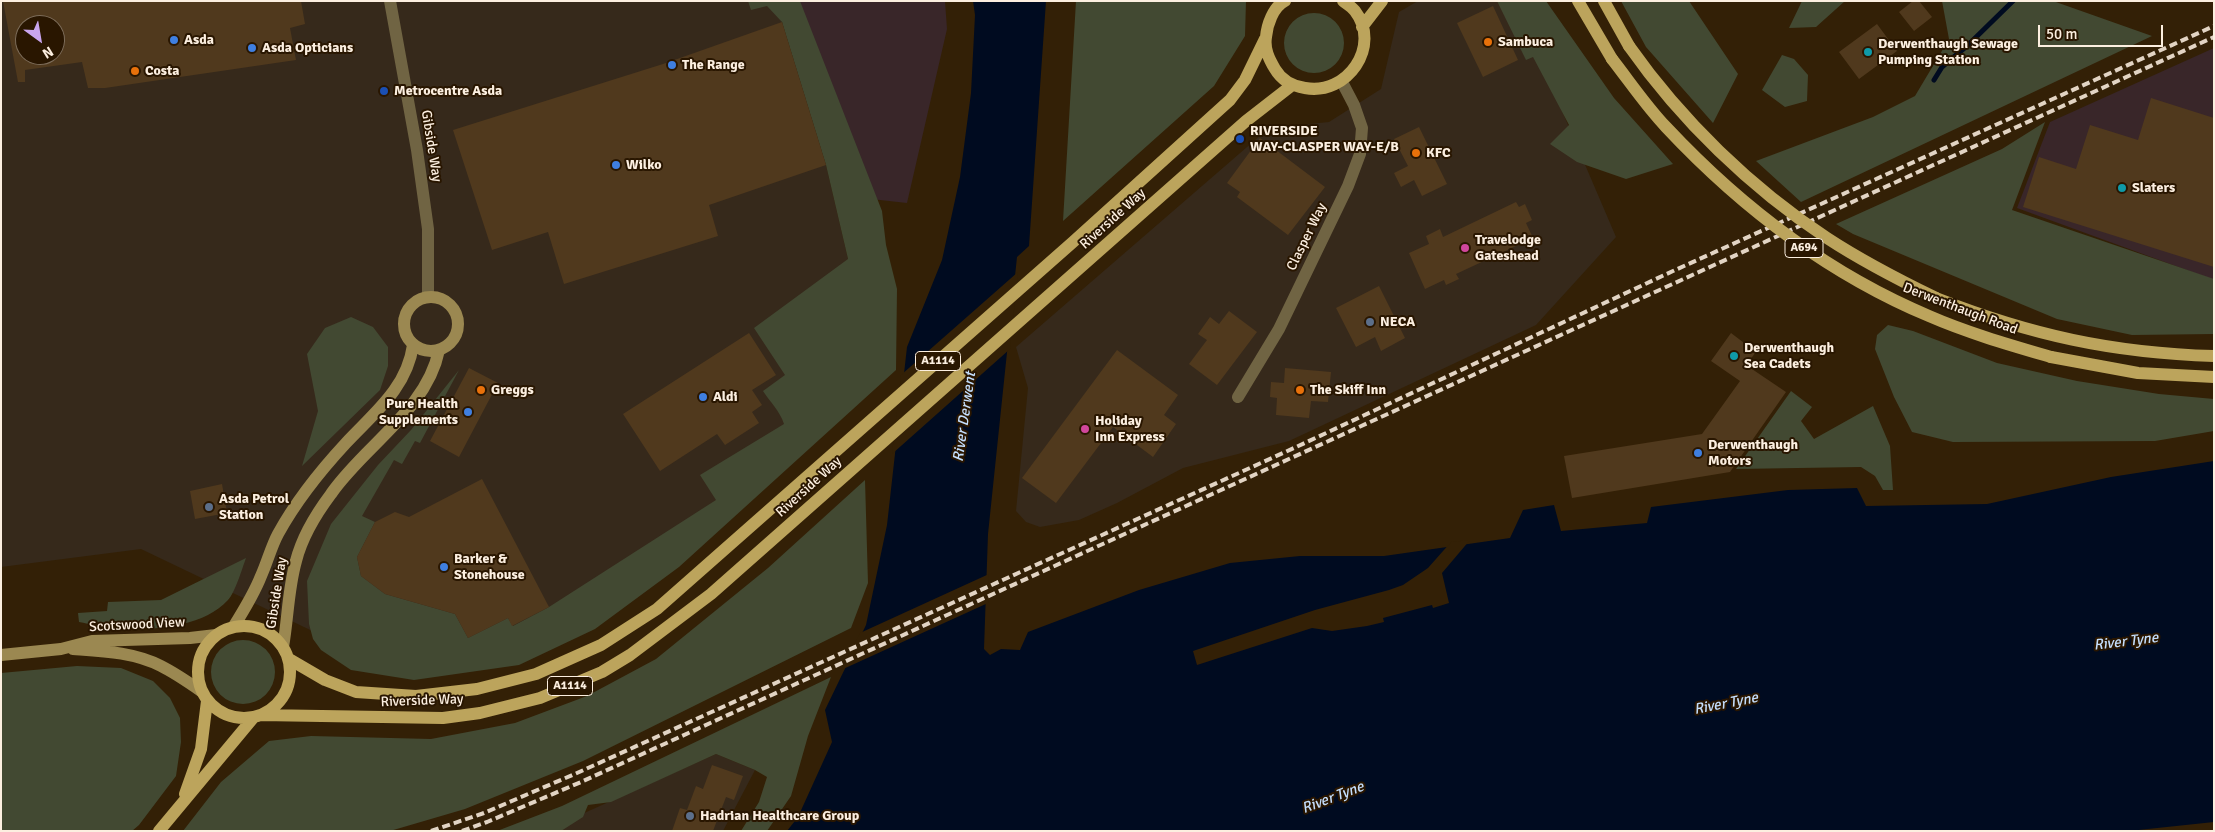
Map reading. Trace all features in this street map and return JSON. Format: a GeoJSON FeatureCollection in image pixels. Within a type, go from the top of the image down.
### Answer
{"type":"FeatureCollection","features":[{"type":"Feature","properties":{"kind":"main road","name":"A1114"},"geometry":{"type":"LineString","coordinates":[[1265,39],[1269,22],[1277,8],[1284,1]]}},
{"type":"Feature","properties":{"kind":"main road"},"geometry":{"type":"LineString","coordinates":[[1265,39],[1268,58],[1278,74],[1292,86],[1317,91],[1342,82],[1359,62],[1364,44],[1362,27],[1355,11],[1343,1]]}},
{"type":"Feature","properties":{"kind":"main road"},"geometry":{"type":"LineString","coordinates":[[1362,27],[1382,1]]}},
{"type":"Feature","properties":{"kind":"main road","name":"Derwenthaugh Road"},"geometry":{"type":"LineString","coordinates":[[1578,1],[1612,58],[1645,103],[1697,159],[1739,197],[1812,253],[1850,277],[1929,316],[2010,345],[2051,357],[2138,373],[2214,377]]}},
{"type":"Feature","properties":{"kind":"main road","name":"A694"},"geometry":{"type":"LineString","coordinates":[[1604,1],[1629,46],[1662,90],[1710,141],[1756,184],[1826,238],[1863,260],[1936,298],[2047,335],[2142,352],[2214,356]]}},
{"type":"Feature","properties":{"kind":"main road","name":"Riverside Way"},"geometry":{"type":"LineString","coordinates":[[289,659],[325,680],[356,692],[416,696],[477,689],[536,674],[601,645],[657,609],[1073,242],[1230,100],[1245,80],[1265,39]]}},
{"type":"Feature","properties":{"kind":"main road","name":"Riverside Way"},"geometry":{"type":"LineString","coordinates":[[258,716],[443,718],[480,713],[556,692],[602,672],[659,636],[711,594],[1246,121],[1292,86]]}},
{"type":"Feature","properties":{"kind":"main road"},"geometry":{"type":"LineString","coordinates":[[234,626],[248,626],[262,629],[274,636],[283,647],[289,659],[290,673],[288,686],[282,698],[273,708],[258,716],[241,719],[228,716],[216,710],[204,696],[198,679],[197,666],[204,649],[216,635],[234,626]]}},
{"type":"Feature","properties":{"kind":"main road"},"geometry":{"type":"LineString","coordinates":[[181,806],[201,749],[204,696]]}},
{"type":"Feature","properties":{"kind":"main road"},"geometry":{"type":"LineString","coordinates":[[159,831],[258,716]]}},
{"type":"Feature","properties":{"kind":"street","name":"Gibside Way"},"geometry":{"type":"LineString","coordinates":[[283,647],[293,572],[306,534],[338,484],[396,425],[409,409],[437,363],[439,350],[446,348],[455,337],[458,322],[456,314],[445,301],[428,297],[428,229],[417,150],[390,1]]}},
{"type":"Feature","properties":{"kind":"street","name":"Clasper Way"},"geometry":{"type":"LineString","coordinates":[[1238,397],[1279,329],[1348,186],[1360,154],[1362,128],[1354,105],[1342,82]]}},
{"type":"Feature","properties":{"kind":"street"},"geometry":{"type":"LineString","coordinates":[[428,297],[410,306],[404,318],[405,333],[413,345],[426,351],[439,350]]}},
{"type":"Feature","properties":{"kind":"street","name":"Gibside Way"},"geometry":{"type":"LineString","coordinates":[[234,626],[252,596],[277,535],[292,510],[334,457],[394,393],[404,378],[411,361],[413,345]]}},
{"type":"Feature","properties":{"kind":"street","name":"Scotswood View"},"geometry":{"type":"LineString","coordinates":[[60,649],[92,640],[190,638],[216,635]]}},
{"type":"Feature","properties":{"kind":"street","name":"Scotswood View"},"geometry":{"type":"LineString","coordinates":[[1,655],[60,649],[107,652],[160,665],[204,696]]}},
{"type":"Feature","properties":{"kind":"shaded area"},"geometry":{"type":"Polygon","coordinates":[[[1,1],[773,1],[782,22],[826,165],[848,259],[870,393],[531,635],[375,661],[141,549],[1,567],[1,1]]]}},
{"type":"Feature","properties":{"kind":"shaded area"},"geometry":{"type":"Polygon","coordinates":[[[794,1],[945,1],[947,29],[907,203],[871,199],[794,1]]]}},
{"type":"Feature","properties":{"kind":"shaded area"},"geometry":{"type":"Polygon","coordinates":[[[1418,1],[1515,1],[1616,237],[1536,325],[1289,441],[1183,468],[1117,503],[1079,520],[1040,527],[1026,522],[1016,511],[1028,388],[1016,347],[1269,128],[1329,122],[1381,89],[1399,12],[1418,1]]]}},
{"type":"Feature","properties":{"kind":"shaded area","name":"Slaters"},"geometry":{"type":"Polygon","coordinates":[[[2214,48],[2214,280],[2017,208],[2050,122],[2214,48]]]}},
{"type":"Feature","properties":{"kind":"shaded area"},"geometry":{"type":"Polygon","coordinates":[[[716,754],[755,770],[723,831],[544,831],[716,754]]]}},
{"type":"Feature","properties":{"kind":"green space"},"geometry":{"type":"Polygon","coordinates":[[[748,1],[800,1],[882,211],[886,245],[897,289],[896,370],[679,567],[595,629],[519,665],[414,680],[351,670],[321,650],[313,639],[309,624],[307,581],[331,524],[378,465],[411,430],[459,370],[420,443],[415,441],[402,464],[394,460],[362,516],[375,522],[357,557],[361,576],[385,594],[455,614],[468,638],[508,618],[513,626],[549,607],[716,500],[700,475],[784,424],[763,391],[785,375],[754,328],[848,259],[826,165],[782,22],[767,6],[751,10],[748,1]]]}},
{"type":"Feature","properties":{"kind":"green space"},"geometry":{"type":"Polygon","coordinates":[[[1076,1],[1246,1],[1245,36],[1214,86],[1063,221],[1076,1]]]}},
{"type":"Feature","properties":{"kind":"green space"},"geometry":{"type":"Polygon","coordinates":[[[1497,1],[1546,1],[1614,98],[1673,164],[1626,179],[1577,162],[1550,144],[1569,125],[1533,57],[1526,60],[1497,1]]]}},
{"type":"Feature","properties":{"kind":"green space"},"geometry":{"type":"Polygon","coordinates":[[[1621,1],[1689,1],[1738,74],[1713,123],[1646,47],[1621,1]]]}},
{"type":"Feature","properties":{"kind":"green space"},"geometry":{"type":"Polygon","coordinates":[[[1802,1],[1845,1],[1816,27],[1789,28],[1802,1]]]}},
{"type":"Feature","properties":{"kind":"green space"},"geometry":{"type":"Polygon","coordinates":[[[1942,1],[2053,1],[2152,36],[1801,202],[1756,161],[1873,117],[1915,96],[1949,39],[1942,1]]]}},
{"type":"Feature","properties":{"kind":"green space"},"geometry":{"type":"Polygon","coordinates":[[[1308,13],[1320,13],[1331,18],[1339,26],[1344,37],[1342,55],[1331,68],[1320,73],[1308,73],[1297,68],[1289,60],[1284,49],[1284,37],[1289,26],[1297,18],[1308,13]]]}},
{"type":"Feature","properties":{"kind":"green space"},"geometry":{"type":"Polygon","coordinates":[[[1782,55],[1794,59],[1808,75],[1807,101],[1785,107],[1762,90],[1782,55]]]}},
{"type":"Feature","properties":{"kind":"green space"},"geometry":{"type":"Polygon","coordinates":[[[2045,122],[2012,210],[2214,279],[2214,334],[2132,335],[2057,319],[1853,234],[1836,224],[2002,149],[2045,122]]]}},
{"type":"Feature","properties":{"kind":"green space"},"geometry":{"type":"Polygon","coordinates":[[[351,317],[373,327],[388,347],[388,366],[380,390],[302,466],[318,411],[307,354],[325,328],[351,317]]]}},
{"type":"Feature","properties":{"kind":"green space"},"geometry":{"type":"Polygon","coordinates":[[[1888,325],[1913,331],[1997,363],[2077,381],[2159,394],[2214,399],[2214,431],[2155,441],[1953,442],[1912,432],[1894,397],[1875,349],[1877,335],[1888,325]]]}},
{"type":"Feature","properties":{"kind":"green space"},"geometry":{"type":"Polygon","coordinates":[[[1791,391],[1812,407],[1801,421],[1814,439],[1873,406],[1890,446],[1893,490],[1883,490],[1875,476],[1861,467],[1736,469],[1791,391]]]}},
{"type":"Feature","properties":{"kind":"green space"},"geometry":{"type":"Polygon","coordinates":[[[865,480],[868,583],[851,628],[583,761],[465,809],[390,831],[183,831],[221,782],[269,741],[311,736],[431,739],[515,723],[587,696],[656,659],[768,568],[865,480]]]}},
{"type":"Feature","properties":{"kind":"green space"},"geometry":{"type":"Polygon","coordinates":[[[246,558],[231,597],[217,610],[204,617],[174,626],[143,629],[114,629],[79,622],[78,613],[107,611],[108,602],[161,600],[246,558]]]}},
{"type":"Feature","properties":{"kind":"green space"},"geometry":{"type":"Polygon","coordinates":[[[237,640],[249,640],[266,649],[273,660],[275,672],[273,684],[266,695],[249,704],[237,704],[225,699],[216,690],[211,678],[211,666],[216,654],[225,645],[237,640]]]}},
{"type":"Feature","properties":{"kind":"green space"},"geometry":{"type":"Polygon","coordinates":[[[77,666],[121,668],[153,681],[170,698],[180,718],[181,742],[176,776],[139,825],[132,831],[1,831],[1,673],[77,666]]]}},
{"type":"Feature","properties":{"kind":"green space"},"geometry":{"type":"Polygon","coordinates":[[[831,677],[808,736],[791,796],[767,831],[741,831],[759,802],[767,777],[716,754],[611,802],[588,805],[583,817],[561,831],[497,831],[562,806],[831,677]]]}},
{"type":"Feature","properties":{"kind":"water"},"geometry":{"type":"Polygon","coordinates":[[[973,1],[1046,1],[1029,246],[1017,257],[988,534],[984,649],[990,655],[1001,649],[1020,650],[1028,632],[1139,590],[1230,563],[1300,556],[1384,556],[1510,538],[1523,510],[1554,505],[1561,531],[1647,523],[1651,507],[1788,490],[1857,488],[1866,506],[1987,504],[2111,477],[2214,461],[2214,822],[2129,831],[787,831],[798,817],[832,742],[825,710],[866,625],[887,525],[907,347],[942,260],[960,177],[971,93],[975,15],[973,1]]]}},
{"type":"Feature","properties":{"kind":"pier"},"geometry":{"type":"Polygon","coordinates":[[[1018,272],[1010,349],[892,454],[901,375],[1018,272]]]}},
{"type":"Feature","properties":{"kind":"pier"},"geometry":{"type":"Polygon","coordinates":[[[1470,540],[1442,573],[1449,603],[1433,608],[1432,605],[1383,618],[1384,622],[1367,626],[1332,631],[1312,628],[1197,665],[1193,651],[1315,610],[1403,585],[1428,568],[1451,542],[1470,540]]]}},
{"type":"Feature","properties":{"kind":"pier"},"geometry":{"type":"Polygon","coordinates":[[[989,574],[988,603],[841,670],[860,633],[989,574]]]}},
{"type":"Feature","properties":{"kind":"building","name":"Asda"},"geometry":{"type":"Polygon","coordinates":[[[3,1],[301,1],[305,24],[290,28],[296,60],[105,88],[88,88],[82,62],[65,64],[65,15],[15,15],[15,65],[61,65],[25,70],[25,82],[18,82],[3,1]]]}},
{"type":"Feature","properties":{"kind":"building"},"geometry":{"type":"Polygon","coordinates":[[[1913,1],[1919,1],[1932,17],[1914,31],[1899,12],[1913,1]]]}},
{"type":"Feature","properties":{"kind":"building","name":"Sambuca"},"geometry":{"type":"Polygon","coordinates":[[[1493,6],[1518,60],[1483,77],[1457,23],[1493,6]]]}},
{"type":"Feature","properties":{"kind":"building"},"geometry":{"type":"Polygon","coordinates":[[[782,22],[826,165],[709,205],[718,236],[564,284],[548,232],[492,250],[453,130],[663,64],[782,22]]]}},
{"type":"Feature","properties":{"kind":"building","name":"Derwenthaugh Sewage Pumping Station"},"geometry":{"type":"Polygon","coordinates":[[[1877,24],[1897,51],[1859,79],[1839,52],[1877,24]]]}},
{"type":"Feature","properties":{"kind":"building","name":"Slaters"},"geometry":{"type":"Polygon","coordinates":[[[2151,98],[2214,118],[2214,267],[2023,207],[2039,157],[2076,169],[2090,125],[2138,140],[2151,98]]]}},
{"type":"Feature","properties":{"kind":"building","name":"KFC"},"geometry":{"type":"Polygon","coordinates":[[[1419,127],[1447,184],[1422,196],[1414,180],[1401,187],[1394,173],[1408,166],[1394,139],[1419,127]]]}},
{"type":"Feature","properties":{"kind":"building"},"geometry":{"type":"Polygon","coordinates":[[[1260,138],[1325,187],[1288,235],[1237,197],[1240,192],[1227,183],[1260,138]]]}},
{"type":"Feature","properties":{"kind":"building","name":"Travelodge Gateshead"},"geometry":{"type":"Polygon","coordinates":[[[1516,202],[1519,207],[1525,204],[1532,220],[1526,223],[1533,238],[1456,274],[1459,279],[1446,285],[1444,280],[1425,289],[1409,253],[1429,244],[1426,236],[1440,229],[1443,237],[1516,202]]]}},
{"type":"Feature","properties":{"kind":"building","name":"NECA"},"geometry":{"type":"Polygon","coordinates":[[[1379,286],[1405,338],[1381,351],[1375,337],[1356,347],[1336,308],[1379,286]]]}},
{"type":"Feature","properties":{"kind":"building"},"geometry":{"type":"Polygon","coordinates":[[[1229,311],[1257,332],[1217,385],[1189,364],[1207,340],[1198,334],[1210,317],[1219,324],[1229,311]]]}},
{"type":"Feature","properties":{"kind":"building","name":"Aldi"},"geometry":{"type":"Polygon","coordinates":[[[749,333],[776,375],[752,390],[762,405],[752,412],[759,423],[725,445],[717,434],[660,471],[623,414],[749,333]]]}},
{"type":"Feature","properties":{"kind":"building"},"geometry":{"type":"Polygon","coordinates":[[[1731,333],[1756,352],[1746,365],[1786,392],[1730,472],[1572,498],[1564,456],[1702,434],[1740,381],[1711,361],[1731,333]]]}},
{"type":"Feature","properties":{"kind":"building","name":"Holiday Inn Express"},"geometry":{"type":"Polygon","coordinates":[[[1117,350],[1178,395],[1164,415],[1176,424],[1153,457],[1113,427],[1056,503],[1022,478],[1117,350]]]}},
{"type":"Feature","properties":{"kind":"building"},"geometry":{"type":"Polygon","coordinates":[[[469,368],[498,383],[459,457],[430,441],[469,368]]]}},
{"type":"Feature","properties":{"kind":"building","name":"The Skiff Inn"},"geometry":{"type":"Polygon","coordinates":[[[1285,368],[1331,372],[1328,402],[1311,401],[1309,418],[1276,415],[1277,398],[1270,397],[1271,382],[1284,383],[1285,368]]]}},
{"type":"Feature","properties":{"kind":"building","name":"Barker & Stonehouse"},"geometry":{"type":"Polygon","coordinates":[[[482,479],[549,607],[512,626],[508,618],[468,638],[455,614],[385,594],[361,576],[357,557],[375,522],[395,512],[409,517],[482,479]]]}},
{"type":"Feature","properties":{"kind":"building","name":"Asda Petrol Station"},"geometry":{"type":"Polygon","coordinates":[[[222,484],[227,513],[195,519],[190,491],[222,484]]]}},
{"type":"Feature","properties":{"kind":"building"},"geometry":{"type":"Polygon","coordinates":[[[712,765],[743,776],[734,800],[726,797],[713,831],[672,831],[680,808],[687,810],[696,786],[703,789],[712,765]]]}},
{"type":"Feature","properties":{"kind":"waterway"},"geometry":{"type":"LineString","coordinates":[[1934,80],[1942,67],[1968,45],[2013,1]]}},
{"type":"Feature","properties":{"kind":"railway"},"geometry":{"type":"LineString","coordinates":[[431,831],[484,813],[577,773],[1294,448],[1673,271],[2214,26]]}},
{"type":"Feature","properties":{"kind":"railway"},"geometry":{"type":"LineString","coordinates":[[462,831],[581,782],[2214,37]]}},
{"type":"Feature","properties":{"kind":"place","name":"Asda"},"geometry":{"type":"Point","coordinates":[174,40]}},
{"type":"Feature","properties":{"kind":"place","name":"Sambuca"},"geometry":{"type":"Point","coordinates":[1488,42]}},
{"type":"Feature","properties":{"kind":"place","name":"Asda Opticians"},"geometry":{"type":"Point","coordinates":[252,48]}},
{"type":"Feature","properties":{"kind":"place","name":"Derwenthaugh Sewage Pumping Station"},"geometry":{"type":"Point","coordinates":[1868,52]}},
{"type":"Feature","properties":{"kind":"place","name":"The Range"},"geometry":{"type":"Point","coordinates":[672,65]}},
{"type":"Feature","properties":{"kind":"place","name":"Costa"},"geometry":{"type":"Point","coordinates":[135,71]}},
{"type":"Feature","properties":{"kind":"place","name":"Metrocentre Asda"},"geometry":{"type":"Point","coordinates":[384,91]}},
{"type":"Feature","properties":{"kind":"place","name":"RIVERSIDE WAY-CLASPER WAY-E/B"},"geometry":{"type":"Point","coordinates":[1240,139]}},
{"type":"Feature","properties":{"kind":"place","name":"KFC"},"geometry":{"type":"Point","coordinates":[1416,153]}},
{"type":"Feature","properties":{"kind":"place","name":"Wilko"},"geometry":{"type":"Point","coordinates":[616,165]}},
{"type":"Feature","properties":{"kind":"place","name":"Slaters"},"geometry":{"type":"Point","coordinates":[2122,188]}},
{"type":"Feature","properties":{"kind":"place","name":"Travelodge Gateshead"},"geometry":{"type":"Point","coordinates":[1465,248]}},
{"type":"Feature","properties":{"kind":"place","name":"NECA"},"geometry":{"type":"Point","coordinates":[1370,322]}},
{"type":"Feature","properties":{"kind":"place","name":"Derwenthaugh Sea Cadets"},"geometry":{"type":"Point","coordinates":[1734,356]}},
{"type":"Feature","properties":{"kind":"place","name":"Greggs"},"geometry":{"type":"Point","coordinates":[481,390]}},
{"type":"Feature","properties":{"kind":"place","name":"The Skiff Inn"},"geometry":{"type":"Point","coordinates":[1300,390]}},
{"type":"Feature","properties":{"kind":"place","name":"Aldi"},"geometry":{"type":"Point","coordinates":[703,397]}},
{"type":"Feature","properties":{"kind":"place","name":"Pure Health Supplements"},"geometry":{"type":"Point","coordinates":[468,412]}},
{"type":"Feature","properties":{"kind":"place","name":"Holiday Inn Express"},"geometry":{"type":"Point","coordinates":[1085,429]}},
{"type":"Feature","properties":{"kind":"place","name":"Derwenthaugh Motors"},"geometry":{"type":"Point","coordinates":[1698,453]}},
{"type":"Feature","properties":{"kind":"place","name":"Asda Petrol Station"},"geometry":{"type":"Point","coordinates":[209,507]}},
{"type":"Feature","properties":{"kind":"place","name":"Barker & Stonehouse"},"geometry":{"type":"Point","coordinates":[444,567]}},
{"type":"Feature","properties":{"kind":"place","name":"Hadrian Healthcare Group"},"geometry":{"type":"Point","coordinates":[690,816]}},
{"type":"Feature","properties":{"kind":"water label","name":"River Derwent"},"geometry":{"type":"Point","coordinates":[965,417]}},
{"type":"Feature","properties":{"kind":"water label","name":"River Tyne"},"geometry":{"type":"Point","coordinates":[2126,642]}},
{"type":"Feature","properties":{"kind":"water label","name":"River Tyne"},"geometry":{"type":"Point","coordinates":[1726,704]}},
{"type":"Feature","properties":{"kind":"water label","name":"River Tyne"},"geometry":{"type":"Point","coordinates":[1333,798]}}]}
